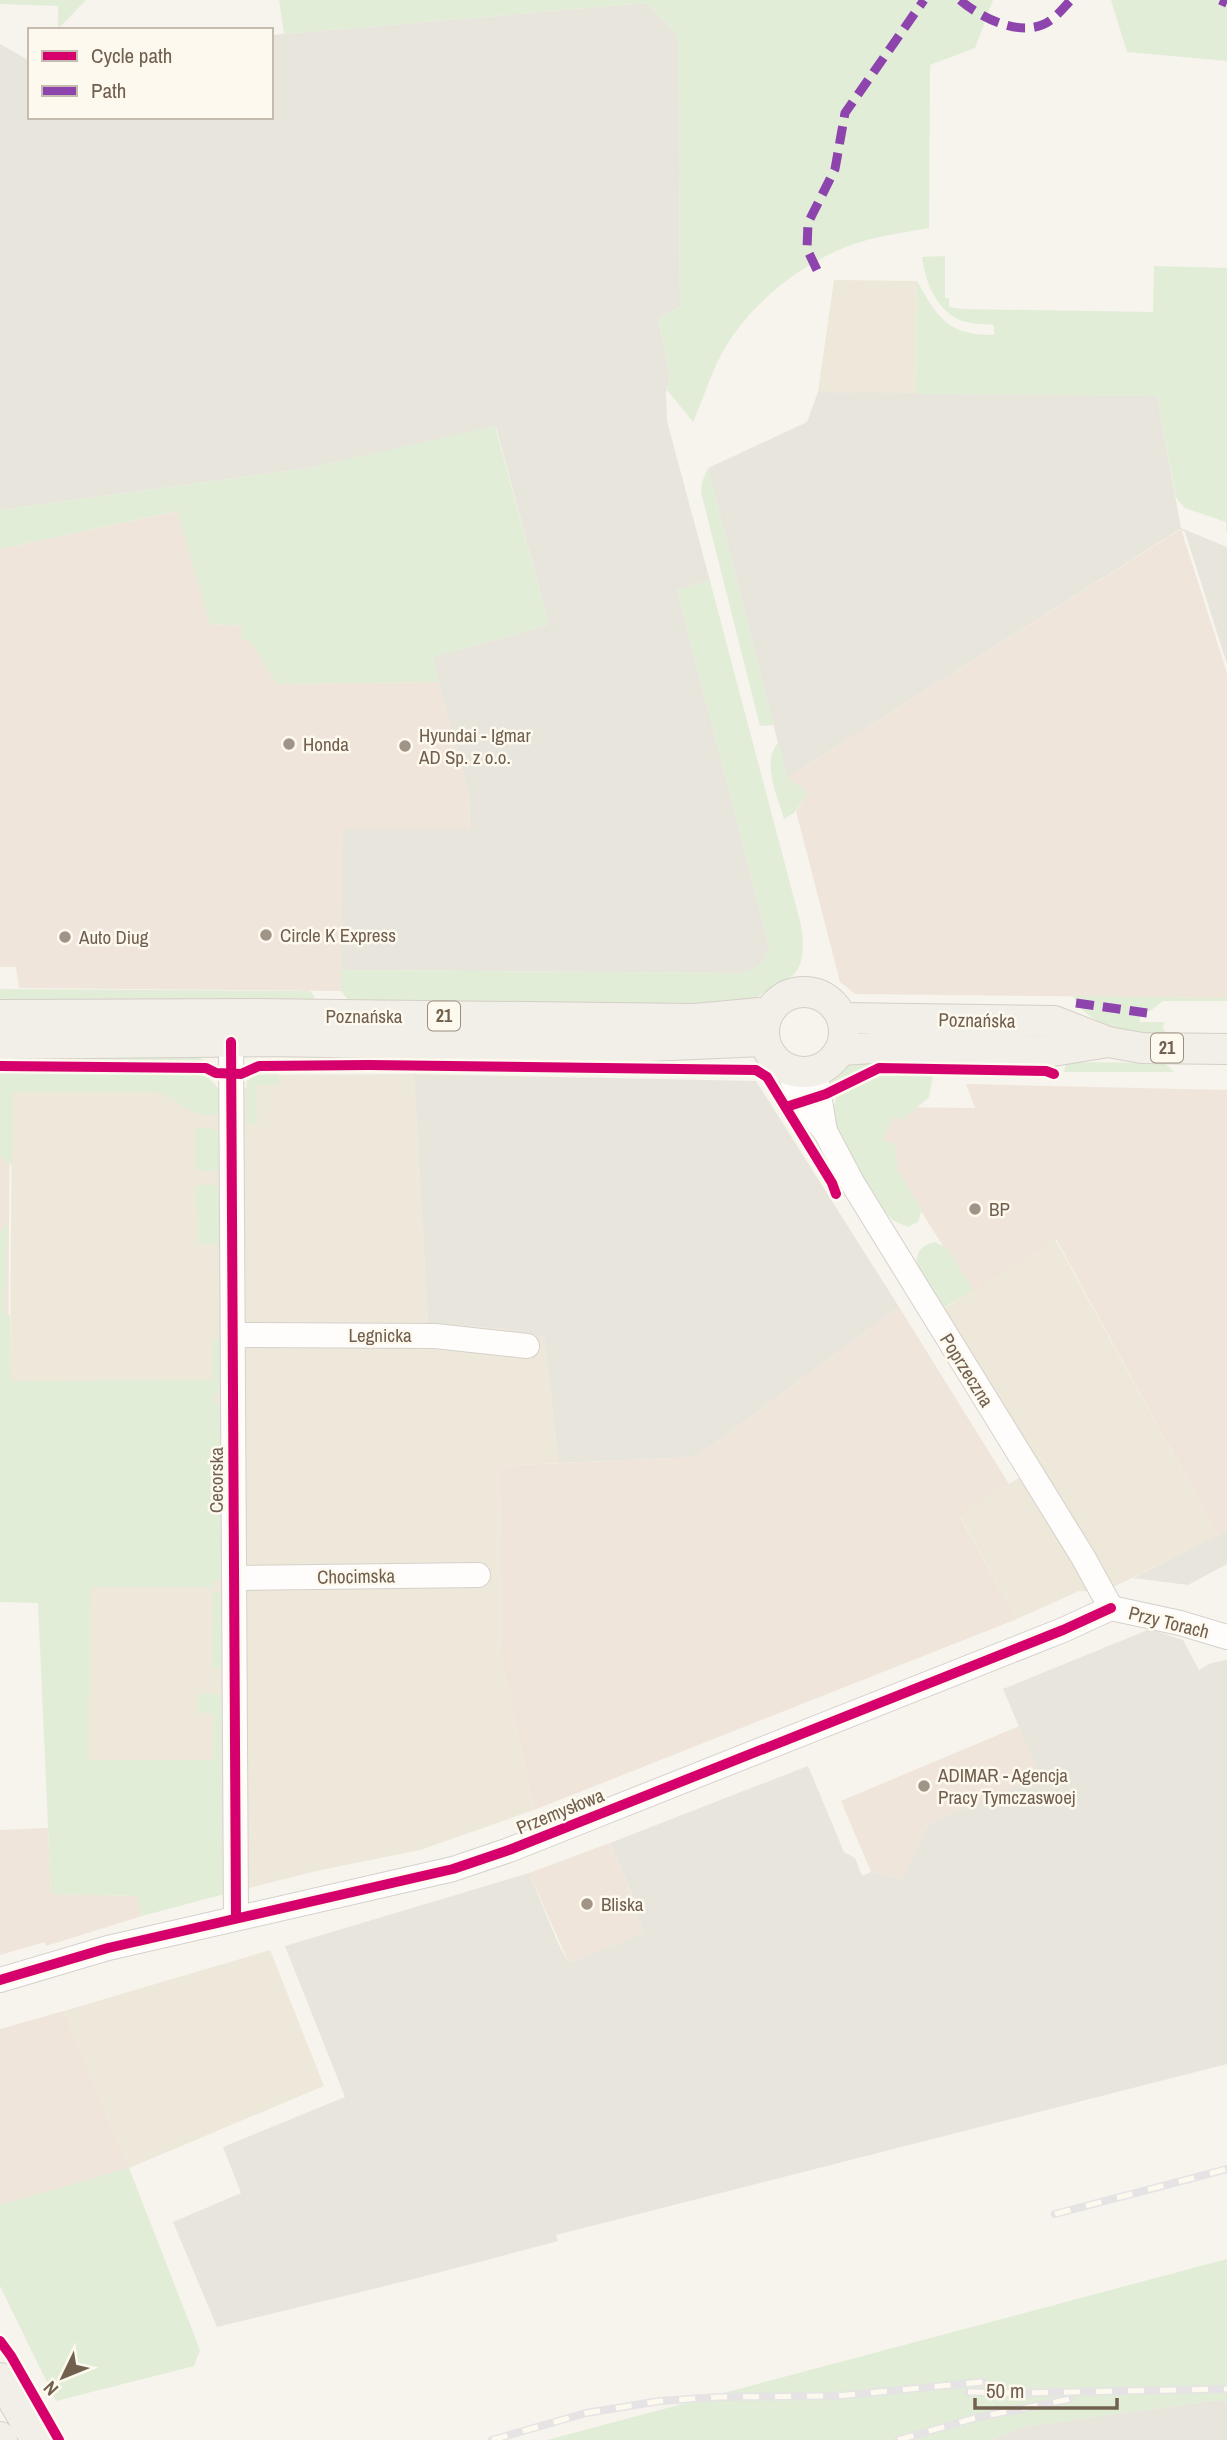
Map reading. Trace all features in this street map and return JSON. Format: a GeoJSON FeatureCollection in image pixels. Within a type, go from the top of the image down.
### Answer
{"type":"FeatureCollection","features":[{"type":"Feature","properties":{"kind":"main road"},"geometry":{"type":"LineString","coordinates":[[810,992],[824,996],[843,1018],[845,1034],[841,1050],[834,1059],[801,1070],[777,1062],[764,1041],[764,1026],[769,1012],[776,1002],[786,995],[810,992]]}},
{"type":"Feature","properties":{"kind":"main road","name":"Poznańska"},"geometry":{"type":"LineString","coordinates":[[0,1015],[257,1014],[695,1019],[769,1012]]}},
{"type":"Feature","properties":{"kind":"main road","name":"Poznańska"},"geometry":{"type":"LineString","coordinates":[[843,1018],[1055,1021],[1108,1042],[1142,1048],[1227,1049]]}},
{"type":"Feature","properties":{"kind":"main road","name":"Poznańska"},"geometry":{"type":"LineString","coordinates":[[0,1044],[231,1042],[625,1047],[764,1041]]}},
{"type":"Feature","properties":{"kind":"main road","name":"Poznańska"},"geometry":{"type":"LineString","coordinates":[[841,1050],[888,1047],[1053,1051],[1108,1042]]}},
{"type":"Feature","properties":{"kind":"main road"},"geometry":{"type":"LineString","coordinates":[[0,2378],[36,2440]]}},
{"type":"Feature","properties":{"kind":"street","name":"Cecorska"},"geometry":{"type":"LineString","coordinates":[[231,1042],[236,1917]]}},
{"type":"Feature","properties":{"kind":"street","name":"Poprzeczna"},"geometry":{"type":"LineString","coordinates":[[801,1070],[801,1102],[825,1131],[853,1184],[1083,1557],[1111,1608]]}},
{"type":"Feature","properties":{"kind":"street","name":"Legnicka"},"geometry":{"type":"LineString","coordinates":[[233,1335],[435,1336],[527,1346]]}},
{"type":"Feature","properties":{"kind":"street","name":"Chocimska"},"geometry":{"type":"LineString","coordinates":[[234,1578],[478,1575]]}},
{"type":"Feature","properties":{"kind":"street","name":"Przy Torach"},"geometry":{"type":"LineString","coordinates":[[1111,1608],[1227,1636]]}},
{"type":"Feature","properties":{"kind":"street","name":"Przemysłowa"},"geometry":{"type":"LineString","coordinates":[[0,1980],[108,1948],[453,1869],[509,1850],[1063,1630],[1111,1608]]}},
{"type":"Feature","properties":{"kind":"shaded area"},"geometry":{"type":"Polygon","coordinates":[[[647,3],[678,35],[680,307],[658,319],[670,375],[666,393],[667,421],[710,581],[677,590],[770,949],[761,965],[744,973],[341,970],[343,829],[470,829],[469,795],[432,657],[549,625],[496,427],[309,468],[0,510],[0,44],[28,60],[28,119],[273,119],[273,35],[647,3]]]}},
{"type":"Feature","properties":{"kind":"shaded area"},"geometry":{"type":"Polygon","coordinates":[[[834,280],[917,281],[916,394],[818,392],[834,280]]]}},
{"type":"Feature","properties":{"kind":"shaded area"},"geometry":{"type":"Polygon","coordinates":[[[818,392],[1157,396],[1181,528],[1227,547],[1227,664],[1185,532],[1180,529],[787,778],[708,468],[807,422],[818,392]]]}},
{"type":"Feature","properties":{"kind":"shaded area"},"geometry":{"type":"Polygon","coordinates":[[[178,511],[210,624],[242,626],[277,684],[439,682],[469,795],[470,829],[344,829],[341,991],[19,988],[16,967],[0,967],[0,549],[178,511]]]}},
{"type":"Feature","properties":{"kind":"shaded area"},"geometry":{"type":"Polygon","coordinates":[[[1181,529],[1227,673],[1227,998],[855,994],[840,982],[796,811],[808,792],[787,778],[1181,529]]]}},
{"type":"Feature","properties":{"kind":"shaded area"},"geometry":{"type":"Polygon","coordinates":[[[12,1071],[200,1075],[208,1078],[218,1088],[246,1088],[247,1081],[255,1075],[414,1074],[428,1323],[504,1329],[544,1337],[559,1463],[499,1466],[501,1657],[534,1810],[420,1850],[316,1871],[213,1897],[214,1760],[88,1760],[90,1587],[213,1586],[213,1381],[10,1381],[12,1071]]]}},
{"type":"Feature","properties":{"kind":"shaded area"},"geometry":{"type":"Polygon","coordinates":[[[414,1074],[756,1081],[899,1307],[696,1457],[559,1463],[544,1337],[504,1329],[428,1323],[414,1074]]]}},
{"type":"Feature","properties":{"kind":"shaded area"},"geometry":{"type":"Polygon","coordinates":[[[966,1084],[1227,1090],[1227,1531],[1218,1536],[1056,1239],[972,1292],[873,1135],[888,1107],[975,1108],[966,1084]]]}},
{"type":"Feature","properties":{"kind":"shaded area"},"geometry":{"type":"Polygon","coordinates":[[[0,1088],[10,1088],[8,1377],[0,1378],[0,1088]]]}},
{"type":"Feature","properties":{"kind":"shaded area"},"geometry":{"type":"Polygon","coordinates":[[[1055,1239],[1218,1536],[1103,1592],[1079,1591],[1017,1619],[959,1514],[1039,1466],[943,1309],[1055,1239]]]}},
{"type":"Feature","properties":{"kind":"shaded area"},"geometry":{"type":"Polygon","coordinates":[[[899,1307],[1009,1484],[959,1515],[1017,1619],[534,1810],[501,1657],[499,1466],[696,1457],[899,1307]]]}},
{"type":"Feature","properties":{"kind":"shaded area"},"geometry":{"type":"Polygon","coordinates":[[[1227,1531],[1227,1564],[1188,1585],[1133,1578],[1227,1531]]]}},
{"type":"Feature","properties":{"kind":"shaded area"},"geometry":{"type":"Polygon","coordinates":[[[1150,1629],[1183,1640],[1199,1670],[1211,1663],[1227,1660],[1227,2064],[556,2235],[558,2241],[217,2327],[173,2222],[241,2193],[223,2147],[345,2097],[285,1946],[529,1873],[569,1963],[643,1933],[637,1913],[639,1911],[610,1843],[808,1766],[844,1852],[855,1858],[862,1876],[871,1872],[902,1879],[928,1824],[1040,1776],[1003,1689],[1150,1629]]]}},
{"type":"Feature","properties":{"kind":"shaded area"},"geometry":{"type":"Polygon","coordinates":[[[1019,1726],[1041,1776],[928,1824],[902,1879],[871,1872],[841,1801],[1019,1726]]]}},
{"type":"Feature","properties":{"kind":"shaded area"},"geometry":{"type":"Polygon","coordinates":[[[48,1828],[51,1894],[138,1896],[142,1916],[46,1946],[45,1942],[0,1955],[0,1830],[48,1828]]]}},
{"type":"Feature","properties":{"kind":"shaded area"},"geometry":{"type":"Polygon","coordinates":[[[610,1843],[639,1912],[637,1913],[643,1933],[569,1963],[529,1873],[610,1843]]]}},
{"type":"Feature","properties":{"kind":"shaded area"},"geometry":{"type":"Polygon","coordinates":[[[270,1950],[324,2086],[129,2168],[64,2011],[270,1950]]]}},
{"type":"Feature","properties":{"kind":"shaded area"},"geometry":{"type":"Polygon","coordinates":[[[64,2011],[129,2168],[0,2205],[0,2029],[64,2011]]]}},
{"type":"Feature","properties":{"kind":"shaded area"},"geometry":{"type":"Polygon","coordinates":[[[1217,2400],[1227,2402],[1227,2440],[992,2440],[1021,2427],[1217,2400]]]}},
{"type":"Feature","properties":{"kind":"green space"},"geometry":{"type":"Polygon","coordinates":[[[0,0],[86,0],[59,28],[58,6],[0,4],[0,0]]]}},
{"type":"Feature","properties":{"kind":"green space"},"geometry":{"type":"Polygon","coordinates":[[[279,0],[993,0],[975,48],[930,65],[929,228],[851,245],[813,263],[777,288],[733,335],[714,370],[693,422],[667,390],[670,375],[658,319],[680,307],[678,35],[647,3],[284,34],[279,0]]]}},
{"type":"Feature","properties":{"kind":"green space"},"geometry":{"type":"Polygon","coordinates":[[[1111,0],[1227,0],[1227,61],[1127,52],[1111,0]]]}},
{"type":"Feature","properties":{"kind":"green space"},"geometry":{"type":"Polygon","coordinates":[[[945,256],[945,298],[949,298],[949,307],[962,309],[1153,312],[1154,266],[1227,268],[1226,533],[1226,522],[1185,508],[1176,498],[1157,396],[916,394],[917,281],[931,305],[946,322],[965,332],[994,335],[994,325],[969,323],[956,318],[935,296],[926,277],[922,257],[945,256]]]}},
{"type":"Feature","properties":{"kind":"green space"},"geometry":{"type":"Polygon","coordinates":[[[495,426],[549,625],[433,657],[439,682],[277,684],[249,640],[241,640],[242,626],[210,624],[177,511],[0,549],[0,510],[309,468],[495,426]]]}},
{"type":"Feature","properties":{"kind":"green space"},"geometry":{"type":"Polygon","coordinates":[[[708,468],[774,725],[760,726],[701,492],[708,468]]]}},
{"type":"Feature","properties":{"kind":"green space"},"geometry":{"type":"Polygon","coordinates":[[[710,581],[801,925],[802,957],[794,974],[753,1000],[736,1005],[360,1005],[348,1000],[341,991],[341,970],[744,973],[761,965],[770,949],[677,590],[710,581]]]}},
{"type":"Feature","properties":{"kind":"green space"},"geometry":{"type":"Polygon","coordinates":[[[779,742],[787,778],[808,792],[794,813],[784,819],[771,769],[771,759],[779,742]]]}},
{"type":"Feature","properties":{"kind":"green space"},"geometry":{"type":"Polygon","coordinates":[[[0,989],[310,991],[314,996],[313,1001],[0,1004],[0,989]]]}},
{"type":"Feature","properties":{"kind":"green space"},"geometry":{"type":"Polygon","coordinates":[[[1073,996],[1227,998],[1227,1001],[1163,1001],[1150,1011],[1139,1012],[1140,1022],[1164,1022],[1163,1030],[1166,1030],[1163,1035],[1138,1033],[1100,1022],[1080,1007],[1073,996]]]}},
{"type":"Feature","properties":{"kind":"green space"},"geometry":{"type":"Polygon","coordinates":[[[192,1054],[209,1064],[0,1063],[0,1056],[192,1054]]]}},
{"type":"Feature","properties":{"kind":"green space"},"geometry":{"type":"Polygon","coordinates":[[[883,1060],[828,1088],[838,1071],[844,1067],[857,1062],[883,1060]]]}},
{"type":"Feature","properties":{"kind":"green space"},"geometry":{"type":"Polygon","coordinates":[[[1066,1062],[1161,1063],[1174,1072],[1064,1072],[1066,1062]]]}},
{"type":"Feature","properties":{"kind":"green space"},"geometry":{"type":"Polygon","coordinates":[[[0,1073],[200,1075],[208,1078],[218,1088],[223,1088],[223,1111],[213,1115],[196,1113],[155,1092],[13,1092],[12,1165],[0,1157],[0,1073]]]}},
{"type":"Feature","properties":{"kind":"green space"},"geometry":{"type":"Polygon","coordinates":[[[277,1074],[279,1085],[256,1085],[257,1124],[246,1124],[247,1081],[255,1075],[277,1074]]]}},
{"type":"Feature","properties":{"kind":"green space"},"geometry":{"type":"Polygon","coordinates":[[[875,1076],[933,1076],[929,1097],[903,1120],[894,1117],[883,1139],[895,1145],[898,1171],[920,1207],[918,1222],[908,1227],[894,1221],[886,1213],[848,1156],[831,1110],[836,1097],[875,1076]]]}},
{"type":"Feature","properties":{"kind":"green space"},"geometry":{"type":"Polygon","coordinates":[[[195,1128],[212,1129],[224,1134],[223,1168],[196,1171],[195,1128]]]}},
{"type":"Feature","properties":{"kind":"green space"},"geometry":{"type":"Polygon","coordinates":[[[196,1186],[220,1186],[222,1241],[217,1244],[198,1244],[196,1186]]]}},
{"type":"Feature","properties":{"kind":"green space"},"geometry":{"type":"Polygon","coordinates":[[[8,1222],[4,1315],[10,1315],[11,1381],[213,1380],[213,1339],[223,1340],[223,1392],[213,1394],[213,1403],[224,1405],[224,1482],[213,1484],[213,1494],[224,1496],[224,1579],[213,1581],[213,1587],[91,1587],[88,1760],[214,1760],[214,1716],[212,1713],[199,1713],[198,1694],[217,1694],[225,1699],[224,1894],[142,1916],[137,1896],[51,1894],[38,1603],[0,1602],[0,1231],[8,1222]]]}},
{"type":"Feature","properties":{"kind":"green space"},"geometry":{"type":"Polygon","coordinates":[[[935,1242],[947,1248],[974,1290],[943,1308],[917,1265],[920,1250],[935,1242]]]}},
{"type":"Feature","properties":{"kind":"green space"},"geometry":{"type":"Polygon","coordinates":[[[213,1591],[224,1594],[224,1668],[213,1668],[213,1591]]]}},
{"type":"Feature","properties":{"kind":"green space"},"geometry":{"type":"Polygon","coordinates":[[[129,2168],[200,2350],[194,2366],[56,2401],[0,2286],[0,2205],[129,2168]]]}},
{"type":"Feature","properties":{"kind":"green space"},"geometry":{"type":"Polygon","coordinates":[[[1227,2259],[1227,2402],[1217,2400],[1022,2427],[992,2440],[547,2440],[1227,2259]]]}},
{"type":"Feature","properties":{"kind":"railway"},"geometry":{"type":"LineString","coordinates":[[1055,2214],[1227,2169]]}},
{"type":"Feature","properties":{"kind":"railway"},"geometry":{"type":"LineString","coordinates":[[492,2440],[586,2413],[660,2401],[719,2397],[836,2396],[983,2382]]}},
{"type":"Feature","properties":{"kind":"railway"},"geometry":{"type":"LineString","coordinates":[[968,2392],[1227,2389]]}},
{"type":"Feature","properties":{"kind":"railway"},"geometry":{"type":"LineString","coordinates":[[898,2440],[975,2418],[1070,2399]]}},
{"type":"Feature","properties":{"kind":"marked path"},"geometry":{"type":"LineString","coordinates":[[817,270],[807,249],[808,223],[835,169],[845,113],[924,0]]}},
{"type":"Feature","properties":{"kind":"marked path"},"geometry":{"type":"LineString","coordinates":[[960,0],[991,20],[1028,28],[1051,20],[1071,0]]}},
{"type":"Feature","properties":{"kind":"marked path"},"geometry":{"type":"LineString","coordinates":[[1220,0],[1227,3]]}},
{"type":"Feature","properties":{"kind":"marked path"},"geometry":{"type":"LineString","coordinates":[[1076,1003],[1147,1013]]}},
{"type":"Feature","properties":{"kind":"cycle path"},"geometry":{"type":"LineString","coordinates":[[231,1042],[236,1917]]}},
{"type":"Feature","properties":{"kind":"cycle path"},"geometry":{"type":"LineString","coordinates":[[0,1066],[206,1068],[216,1073],[241,1074],[259,1066],[369,1065],[756,1070],[767,1077],[832,1183],[836,1194]]}},
{"type":"Feature","properties":{"kind":"cycle path"},"geometry":{"type":"LineString","coordinates":[[786,1107],[826,1094],[879,1068],[1046,1071],[1054,1074]]}},
{"type":"Feature","properties":{"kind":"cycle path"},"geometry":{"type":"LineString","coordinates":[[0,1980],[108,1948],[453,1869],[509,1850],[1063,1630],[1111,1608]]}},
{"type":"Feature","properties":{"kind":"cycle path"},"geometry":{"type":"LineString","coordinates":[[0,2341],[59,2440]]}},
{"type":"Feature","properties":{"kind":"place","name":"Honda"},"geometry":{"type":"Point","coordinates":[289,744]}},
{"type":"Feature","properties":{"kind":"place","name":"Hyundai - Igmar AD Sp. z o.o."},"geometry":{"type":"Point","coordinates":[405,746]}},
{"type":"Feature","properties":{"kind":"place","name":"Circle K Express"},"geometry":{"type":"Point","coordinates":[266,935]}},
{"type":"Feature","properties":{"kind":"place","name":"Auto Diug"},"geometry":{"type":"Point","coordinates":[65,937]}},
{"type":"Feature","properties":{"kind":"place","name":"BP"},"geometry":{"type":"Point","coordinates":[975,1209]}},
{"type":"Feature","properties":{"kind":"place","name":"ADIMAR - Agencja Pracy Tymczaswoej"},"geometry":{"type":"Point","coordinates":[924,1786]}},
{"type":"Feature","properties":{"kind":"place","name":"Bliska"},"geometry":{"type":"Point","coordinates":[587,1904]}}]}
